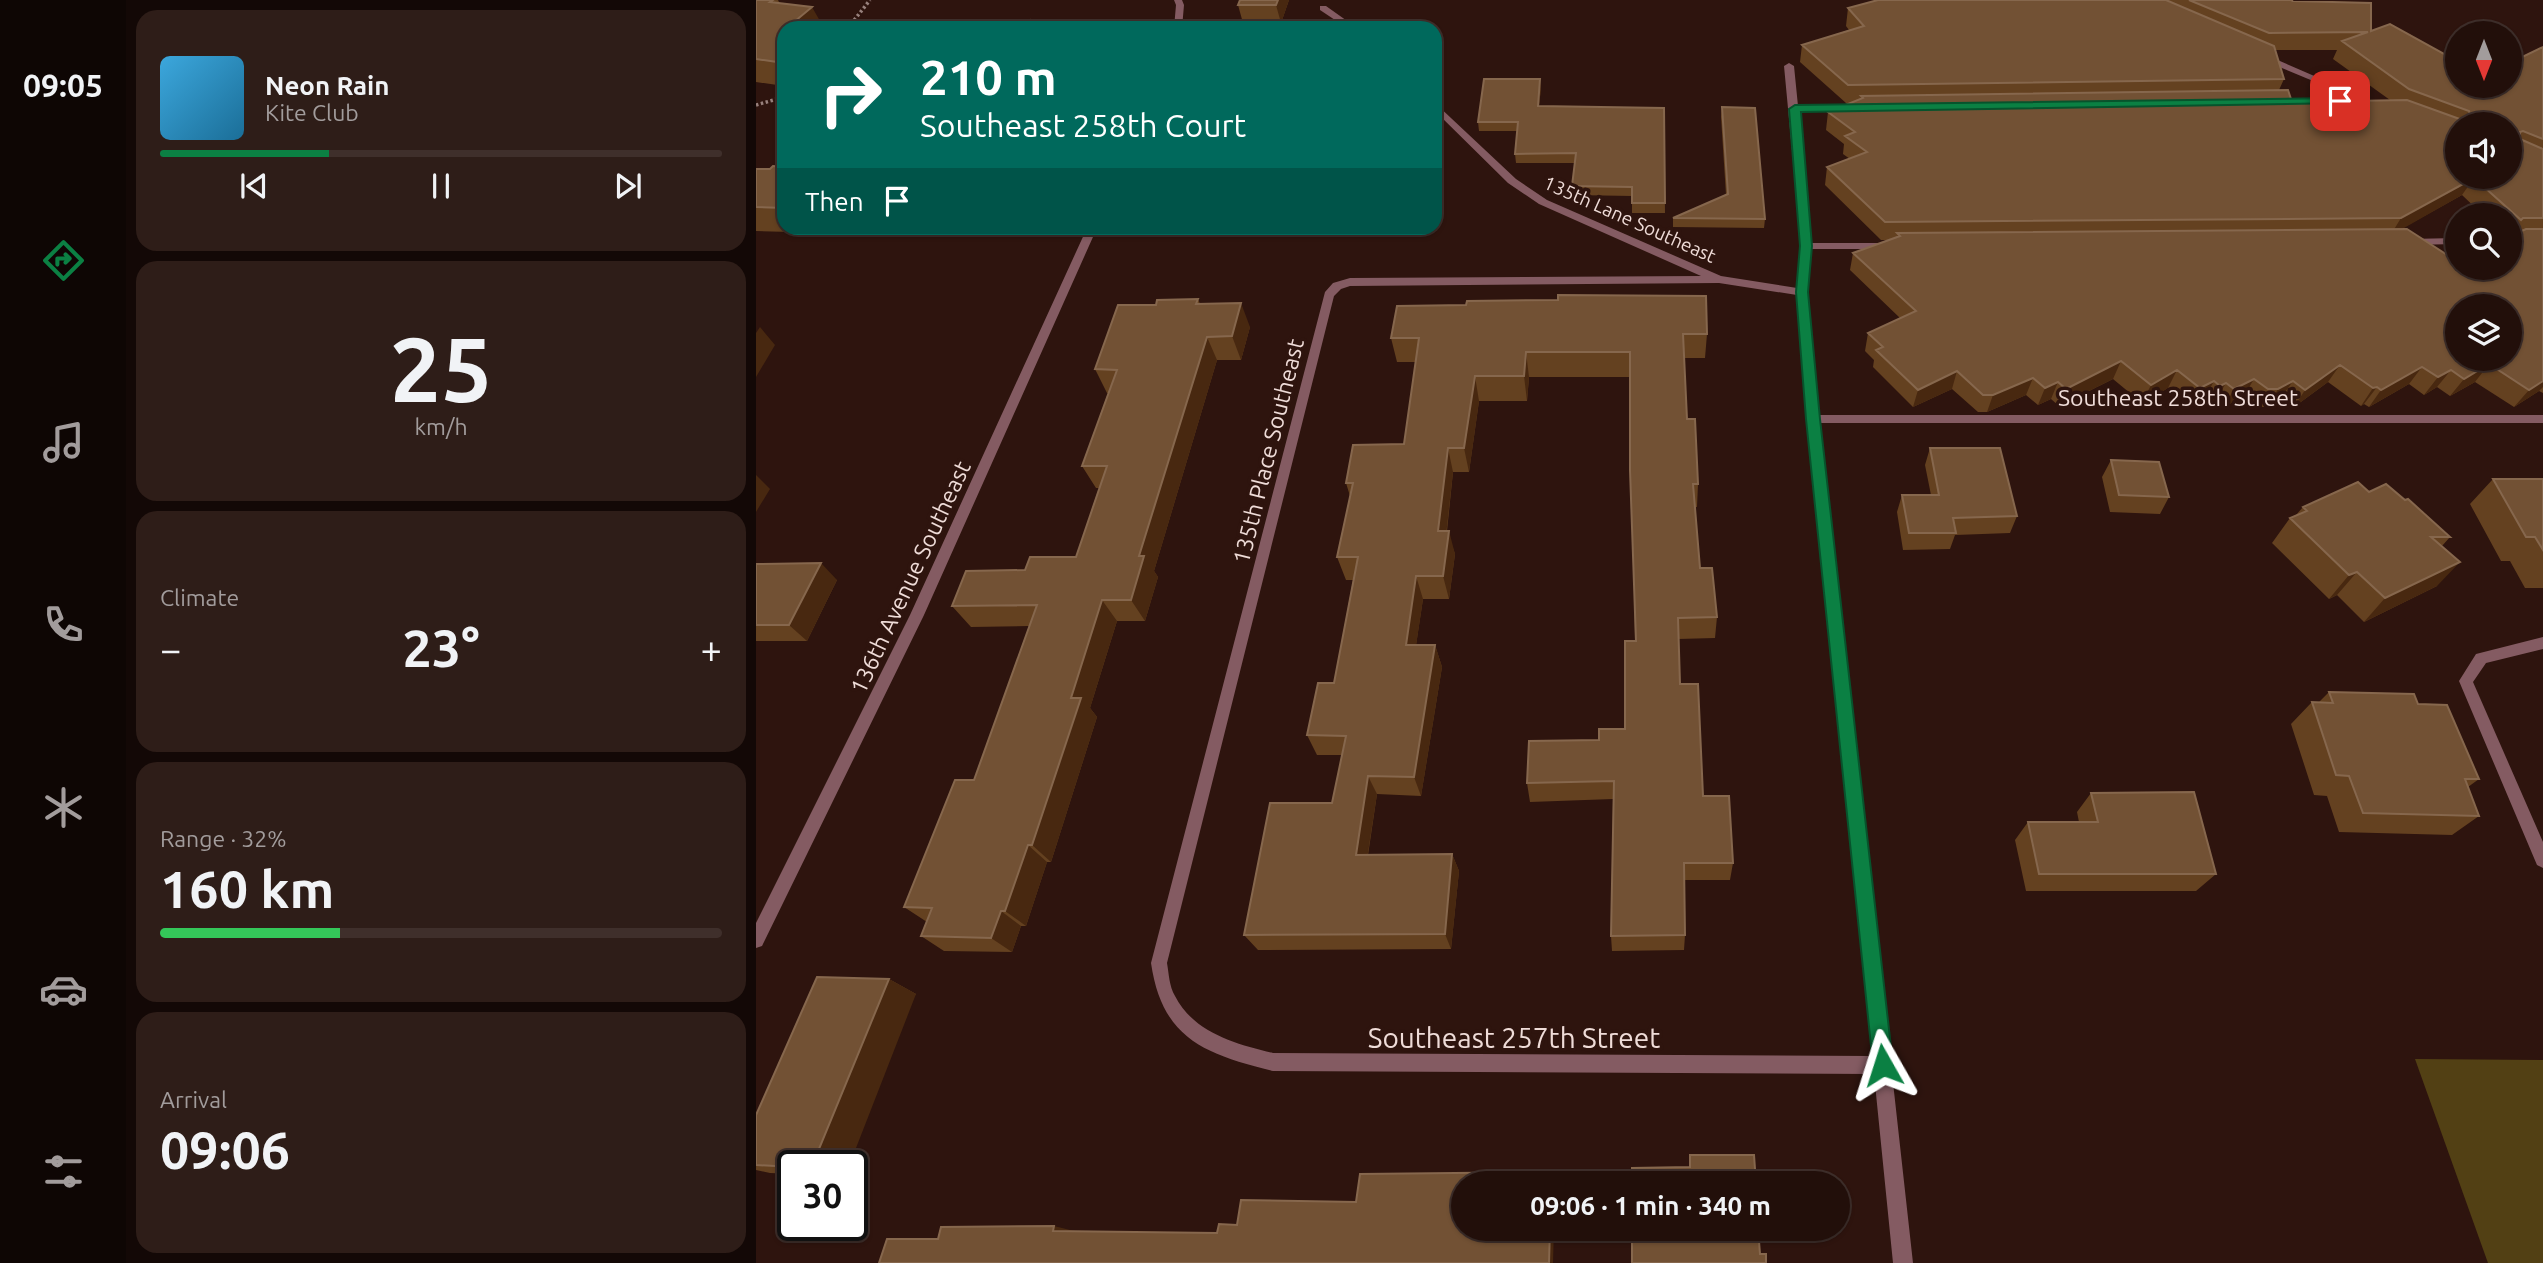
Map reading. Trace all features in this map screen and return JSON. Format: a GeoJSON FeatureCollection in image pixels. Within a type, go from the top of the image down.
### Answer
{"type":"FeatureCollection","features":[{"type":"Feature","properties":{"kind":"street"},"geometry":{"type":"LineString","coordinates":[[1178,0],[1179,21]]}},
{"type":"Feature","properties":{"kind":"street"},"geometry":{"type":"LineString","coordinates":[[1323,8],[1342,21]]}},
{"type":"Feature","properties":{"kind":"street"},"geometry":{"type":"LineString","coordinates":[[2253,53],[2380,105]]}},
{"type":"Feature","properties":{"kind":"street"},"geometry":{"type":"LineString","coordinates":[[1789,66],[1806,246],[1802,292],[1813,419],[1903,1263]]}},
{"type":"Feature","properties":{"kind":"street"},"geometry":{"type":"LineString","coordinates":[[2270,102],[2367,101]]}},
{"type":"Feature","properties":{"kind":"street"},"geometry":{"type":"LineString","coordinates":[[1795,109],[1865,108]]}},
{"type":"Feature","properties":{"kind":"street","name":"135th Lane Southeast"},"geometry":{"type":"LineString","coordinates":[[1442,113],[1504,174],[1543,202],[1719,278],[1802,292]]}},
{"type":"Feature","properties":{"kind":"street","name":"136th Avenue Southeast"},"geometry":{"type":"LineString","coordinates":[[756,940],[917,615],[1090,235]]}},
{"type":"Feature","properties":{"kind":"street"},"geometry":{"type":"LineString","coordinates":[[2402,242],[2445,242]]}},
{"type":"Feature","properties":{"kind":"street"},"geometry":{"type":"LineString","coordinates":[[1806,246],[1903,246]]}},
{"type":"Feature","properties":{"kind":"street","name":"135th Place Southeast"},"geometry":{"type":"LineString","coordinates":[[1167,999],[1159,963],[1329,296],[1337,286],[1350,282],[1719,278]]}},
{"type":"Feature","properties":{"kind":"street","name":"Southeast 258th Street"},"geometry":{"type":"LineString","coordinates":[[1813,419],[2543,419]]}},
{"type":"Feature","properties":{"kind":"street"},"geometry":{"type":"LineString","coordinates":[[2543,643],[2481,658],[2466,681],[2543,860]]}},
{"type":"Feature","properties":{"kind":"street","name":"Southeast 257th Street"},"geometry":{"type":"LineString","coordinates":[[1167,999],[1185,1024],[1225,1050],[1273,1062],[1883,1065]]}},
{"type":"Feature","properties":{"kind":"path"},"geometry":{"type":"LineString","coordinates":[[854,21],[870,0]]}},
{"type":"Feature","properties":{"kind":"path"},"geometry":{"type":"LineString","coordinates":[[756,105],[777,99]]}},
{"type":"Feature","properties":{"kind":"shaded area"},"geometry":{"type":"Polygon","coordinates":[[[2415,1059],[2543,1060],[2543,1263],[2488,1263],[2415,1059]]]}},
{"type":"Feature","properties":{"kind":"building"},"geometry":{"type":"Polygon","coordinates":[[[756,0],[773,0],[770,2],[812,7],[795,21],[777,21],[777,62],[756,59],[756,0]]]}},
{"type":"Feature","properties":{"kind":"building"},"geometry":{"type":"Polygon","coordinates":[[[1240,0],[1278,0],[1276,5],[1238,5],[1240,0]]]}},
{"type":"Feature","properties":{"kind":"building"},"geometry":{"type":"Polygon","coordinates":[[[1878,0],[2166,0],[2274,46],[2284,79],[1848,85],[1802,45],[1864,26],[1848,8],[1878,0]]]}},
{"type":"Feature","properties":{"kind":"building"},"geometry":{"type":"Polygon","coordinates":[[[2189,0],[2371,3],[2371,31],[2390,24],[2445,54],[2445,98],[2522,98],[2522,57],[2543,47],[2543,139],[2522,131],[2522,112],[2469,112],[2409,89],[2342,41],[2368,32],[2269,33],[2189,0]]]}},
{"type":"Feature","properties":{"kind":"building"},"geometry":{"type":"Polygon","coordinates":[[[1484,79],[1540,79],[1538,106],[1664,108],[1665,203],[1632,203],[1632,187],[1572,186],[1576,153],[1515,154],[1518,122],[1478,122],[1484,79]]]}},
{"type":"Feature","properties":{"kind":"building"},"geometry":{"type":"Polygon","coordinates":[[[2288,90],[2292,102],[2407,100],[2445,114],[2445,189],[2454,189],[2401,218],[1885,222],[1827,167],[1867,152],[1845,136],[1855,132],[1828,112],[1863,98],[1861,96],[2288,90]]]}},
{"type":"Feature","properties":{"kind":"building"},"geometry":{"type":"Polygon","coordinates":[[[1722,107],[1755,108],[1765,219],[1673,218],[1728,194],[1722,107]]]}},
{"type":"Feature","properties":{"kind":"building"},"geometry":{"type":"Polygon","coordinates":[[[2522,140],[2543,149],[2543,218],[2522,219],[2522,203],[2502,203],[2486,189],[2522,189],[2522,140]]]}},
{"type":"Feature","properties":{"kind":"building"},"geometry":{"type":"Polygon","coordinates":[[[777,166],[777,208],[756,207],[756,169],[777,166]]]}},
{"type":"Feature","properties":{"kind":"building"},"geometry":{"type":"Polygon","coordinates":[[[2407,229],[2445,254],[2445,280],[2522,280],[2522,231],[2543,229],[2543,381],[2529,390],[2500,371],[2522,371],[2522,294],[2445,294],[2445,371],[2449,371],[2438,377],[2422,367],[2381,390],[2373,388],[2340,365],[2305,390],[2293,381],[2278,389],[2268,389],[2254,379],[2234,389],[2226,383],[2220,386],[2214,381],[2200,388],[2177,370],[2151,385],[2121,361],[2066,389],[2058,382],[2045,388],[2033,378],[1993,395],[1983,395],[1957,371],[1918,390],[1876,350],[1883,347],[1868,333],[1916,311],[1853,253],[1900,236],[1897,233],[2407,229]]]}},
{"type":"Feature","properties":{"kind":"building"},"geometry":{"type":"Polygon","coordinates":[[[1558,295],[1706,296],[1707,334],[1683,334],[1687,419],[1695,419],[1698,484],[1693,484],[1700,568],[1712,568],[1717,617],[1678,618],[1680,684],[1698,684],[1703,796],[1729,796],[1733,863],[1684,863],[1685,935],[1611,936],[1614,781],[1527,783],[1529,741],[1599,740],[1599,729],[1625,729],[1625,641],[1636,641],[1630,470],[1630,352],[1526,352],[1524,376],[1475,376],[1464,448],[1448,448],[1438,531],[1449,531],[1443,576],[1416,576],[1406,645],[1435,645],[1414,777],[1368,776],[1356,855],[1452,854],[1445,934],[1244,935],[1270,803],[1332,803],[1346,736],[1307,735],[1318,683],[1334,683],[1358,557],[1337,557],[1353,483],[1346,483],[1353,445],[1404,444],[1419,338],[1391,338],[1397,306],[1466,305],[1467,301],[1558,300],[1558,295]]]}},
{"type":"Feature","properties":{"kind":"building"},"geometry":{"type":"Polygon","coordinates":[[[1198,299],[1196,304],[1241,303],[1232,336],[1207,337],[1139,556],[1144,556],[1131,600],[1102,600],[1071,698],[1081,698],[1032,845],[1028,845],[1005,911],[1001,911],[991,938],[921,936],[932,908],[904,907],[955,780],[974,780],[1037,605],[952,606],[966,571],[1025,570],[1030,557],[1076,557],[1107,466],[1082,466],[1117,370],[1095,369],[1118,305],[1156,305],[1157,300],[1198,299]]]}},
{"type":"Feature","properties":{"kind":"building"},"geometry":{"type":"Polygon","coordinates":[[[2452,371],[2477,371],[2464,379],[2452,371]]]}},
{"type":"Feature","properties":{"kind":"building"},"geometry":{"type":"Polygon","coordinates":[[[1930,448],[2000,448],[2017,516],[1953,518],[1956,533],[1909,533],[1902,495],[1939,495],[1930,448]]]}},
{"type":"Feature","properties":{"kind":"building"},"geometry":{"type":"Polygon","coordinates":[[[2111,460],[2159,462],[2169,497],[2119,495],[2111,460]]]}},
{"type":"Feature","properties":{"kind":"building"},"geometry":{"type":"Polygon","coordinates":[[[2493,479],[2543,479],[2543,550],[2535,537],[2526,537],[2493,479]]]}},
{"type":"Feature","properties":{"kind":"building"},"geometry":{"type":"Polygon","coordinates":[[[2358,482],[2369,492],[2386,484],[2405,500],[2408,499],[2450,537],[2431,537],[2460,562],[2385,598],[2357,572],[2349,575],[2290,518],[2307,511],[2303,507],[2358,482]]]}},
{"type":"Feature","properties":{"kind":"building"},"geometry":{"type":"Polygon","coordinates":[[[821,563],[789,625],[756,625],[756,564],[821,563]]]}},
{"type":"Feature","properties":{"kind":"building"},"geometry":{"type":"Polygon","coordinates":[[[2329,692],[2414,694],[2418,704],[2447,705],[2479,779],[2465,779],[2479,816],[2363,813],[2349,776],[2336,775],[2312,702],[2333,703],[2329,692]]]}},
{"type":"Feature","properties":{"kind":"building"},"geometry":{"type":"Polygon","coordinates":[[[2194,792],[2216,874],[2039,874],[2028,822],[2098,822],[2091,793],[2194,792]]]}},
{"type":"Feature","properties":{"kind":"building"},"geometry":{"type":"Polygon","coordinates":[[[817,977],[889,979],[819,1150],[777,1150],[777,1166],[756,1165],[756,1115],[817,977]]]}},
{"type":"Feature","properties":{"kind":"building"},"geometry":{"type":"Polygon","coordinates":[[[1690,1155],[1754,1155],[1755,1171],[1632,1171],[1632,1168],[1690,1167],[1690,1155]]]}},
{"type":"Feature","properties":{"kind":"building"},"geometry":{"type":"Polygon","coordinates":[[[1451,1173],[1451,1241],[1550,1241],[1549,1263],[879,1263],[887,1239],[938,1239],[941,1227],[1054,1226],[1053,1231],[1217,1233],[1219,1224],[1237,1225],[1241,1200],[1356,1202],[1360,1174],[1451,1173]]]}},
{"type":"Feature","properties":{"kind":"building"},"geometry":{"type":"Polygon","coordinates":[[[1632,1241],[1759,1241],[1760,1254],[1766,1254],[1766,1263],[1632,1263],[1632,1241]]]}},
{"type":"Feature","properties":{"kind":"route"},"geometry":{"type":"LineString","coordinates":[[1883,1065],[1813,419],[1802,292],[1806,246],[1795,109],[2340,101]]}}]}
